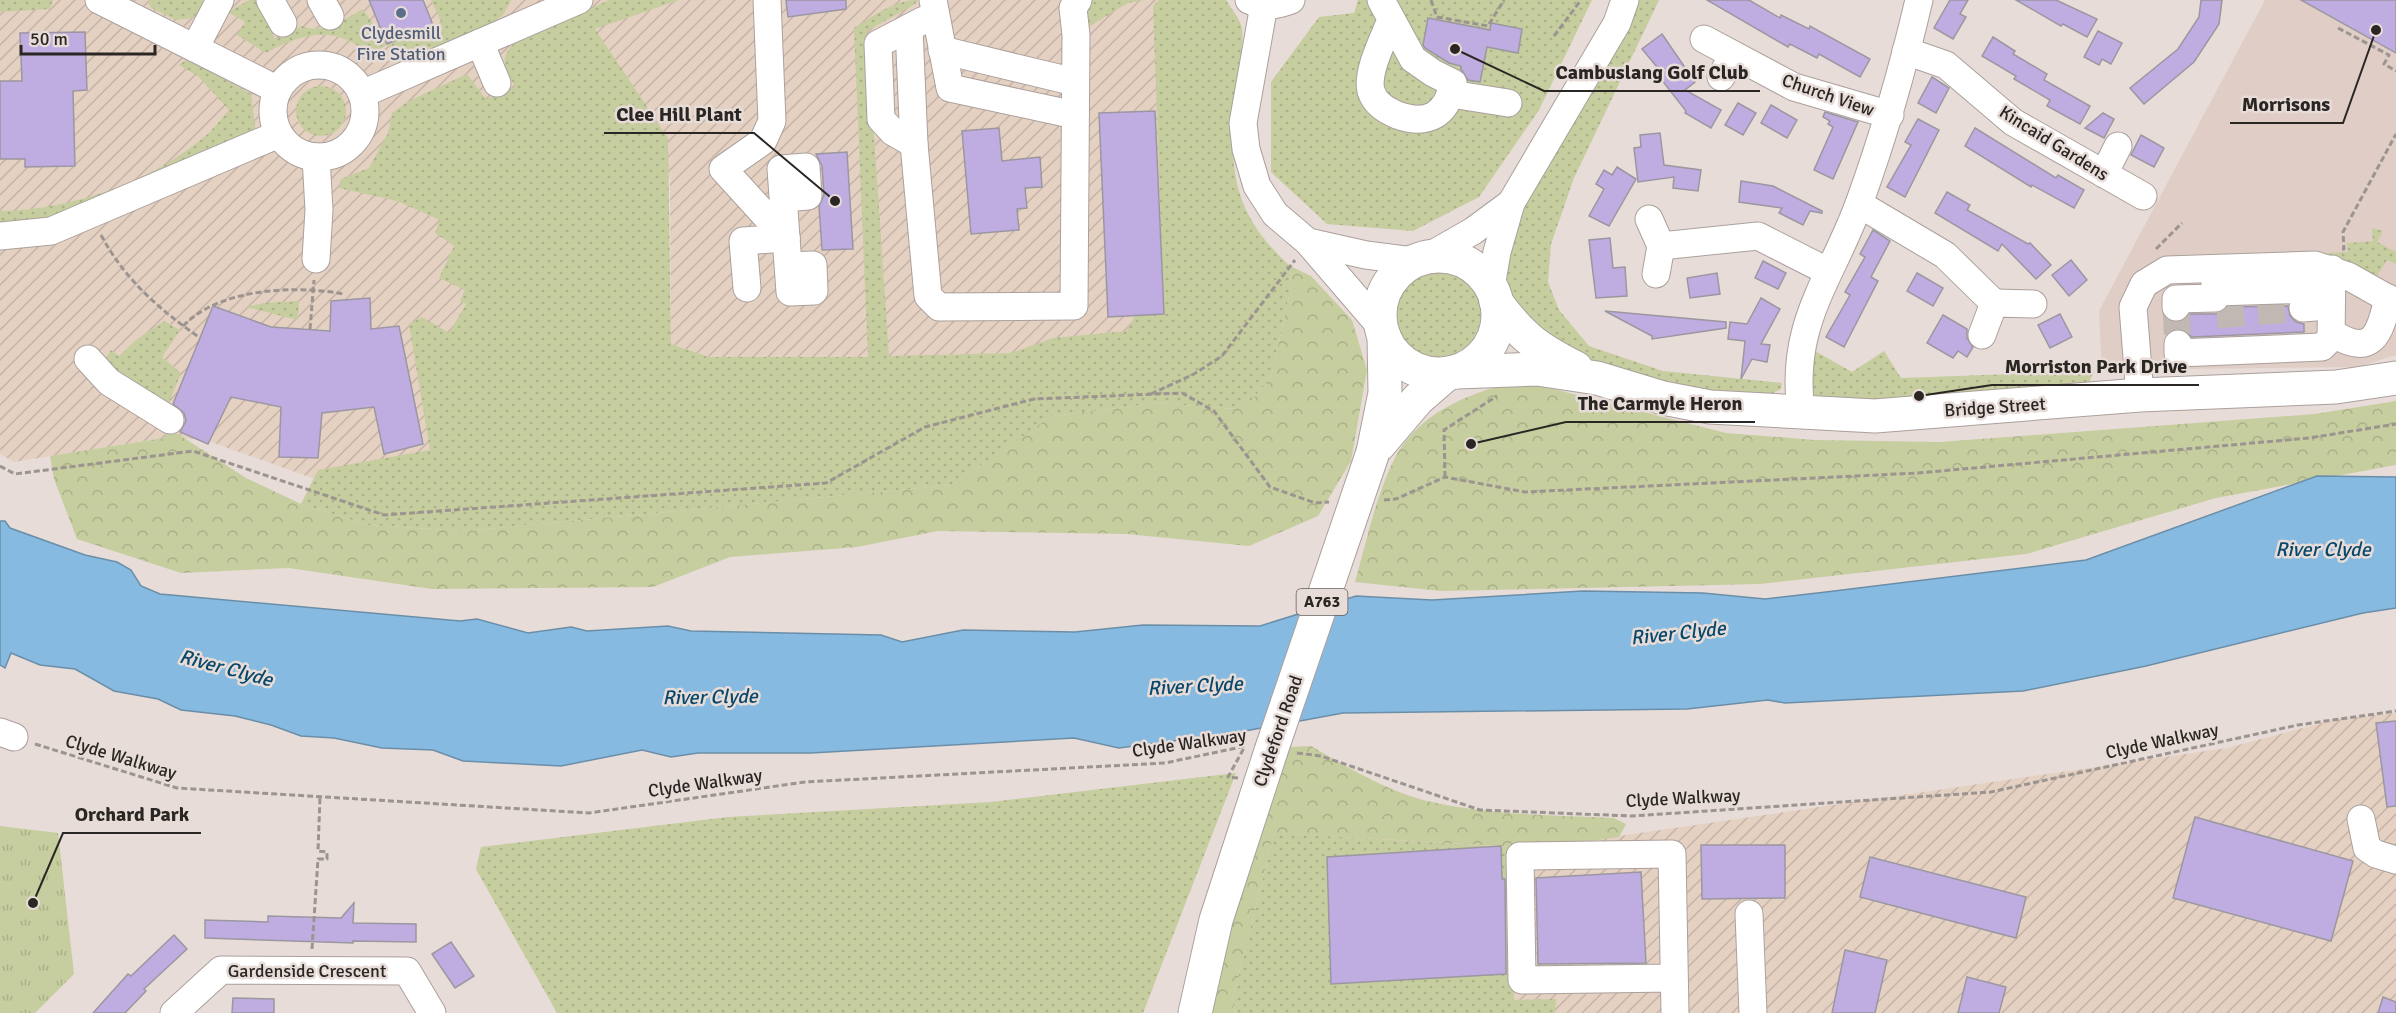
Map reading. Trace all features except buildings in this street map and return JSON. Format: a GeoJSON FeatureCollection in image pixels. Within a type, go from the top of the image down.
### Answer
{"type":"FeatureCollection","features":[{"type":"Feature","properties":{"kind":"main road"},"geometry":{"type":"LineString","coordinates":[[1451,256],[1470,264],[1485,276],[1499,312],[1496,331],[1488,349],[1474,363],[1453,372],[1437,374],[1418,370],[1401,361],[1388,346],[1382,332],[1380,308],[1385,288],[1396,272],[1422,258],[1451,256]]}},
{"type":"Feature","properties":{"kind":"main road","name":"Bridge Street"},"geometry":{"type":"LineString","coordinates":[[1494,295],[1518,332],[1529,341],[1544,352],[1597,378]]}},
{"type":"Feature","properties":{"kind":"main road","name":"Clydeford Road"},"geometry":{"type":"LineString","coordinates":[[1195,1013],[1216,920],[1373,452],[1385,393],[1382,332]]}},
{"type":"Feature","properties":{"kind":"main road","name":"Bridge Street"},"geometry":{"type":"LineString","coordinates":[[1453,372],[1537,369],[1597,378],[1664,398],[1710,406],[1875,416],[2140,395],[2336,387],[2396,378]]}},
{"type":"Feature","properties":{"kind":"main road","name":"Clydeford Road"},"geometry":{"type":"LineString","coordinates":[[1373,452],[1418,399],[1453,372]]}},
{"type":"Feature","properties":{"kind":"street"},"geometry":{"type":"LineString","coordinates":[[99,0],[278,90]]}},
{"type":"Feature","properties":{"kind":"street"},"geometry":{"type":"LineString","coordinates":[[195,48],[220,0]]}},
{"type":"Feature","properties":{"kind":"street"},"geometry":{"type":"LineString","coordinates":[[362,94],[480,43],[533,9],[579,0]]}},
{"type":"Feature","properties":{"kind":"street"},"geometry":{"type":"LineString","coordinates":[[767,0],[772,121],[763,141],[723,169],[786,238]]}},
{"type":"Feature","properties":{"kind":"street"},"geometry":{"type":"LineString","coordinates":[[909,28],[914,144],[928,296],[939,307],[1074,306],[1073,9],[1078,0]]}},
{"type":"Feature","properties":{"kind":"street"},"geometry":{"type":"LineString","coordinates":[[1291,0],[1277,5],[1256,3],[1243,123],[1246,149],[1257,186],[1275,214],[1308,242],[1382,332]]}},
{"type":"Feature","properties":{"kind":"street"},"geometry":{"type":"LineString","coordinates":[[1494,295],[1497,252],[1511,203],[1617,23],[1624,0]]}},
{"type":"Feature","properties":{"kind":"street"},"geometry":{"type":"LineString","coordinates":[[1800,412],[1800,356],[1808,318],[1827,271],[1859,204],[1890,115],[1919,0]]}},
{"type":"Feature","properties":{"kind":"street"},"geometry":{"type":"LineString","coordinates":[[914,144],[894,132],[881,118],[878,44],[909,28],[934,7],[950,88]]}},
{"type":"Feature","properties":{"kind":"street"},"geometry":{"type":"LineString","coordinates":[[1385,10],[1413,58],[1433,73],[1454,83],[1445,107],[1432,117],[1412,120],[1383,110],[1371,90],[1373,65],[1385,10]]}},
{"type":"Feature","properties":{"kind":"street","name":"Church View"},"geometry":{"type":"LineString","coordinates":[[1704,39],[1727,66],[1890,115]]}},
{"type":"Feature","properties":{"kind":"street"},"geometry":{"type":"LineString","coordinates":[[480,43],[497,83]]}},
{"type":"Feature","properties":{"kind":"street"},"geometry":{"type":"LineString","coordinates":[[942,50],[1075,82]]}},
{"type":"Feature","properties":{"kind":"street","name":"Kincaid Gardens"},"geometry":{"type":"LineString","coordinates":[[1906,51],[1946,65],[2013,122],[2143,196]]}},
{"type":"Feature","properties":{"kind":"street"},"geometry":{"type":"LineString","coordinates":[[314,65],[329,66],[343,72],[354,81],[362,94],[364,117],[357,138],[346,149],[332,156],[316,157],[301,154],[288,146],[273,120],[273,104],[278,90],[287,78],[299,69],[314,65]]}},
{"type":"Feature","properties":{"kind":"street"},"geometry":{"type":"LineString","coordinates":[[912,97],[950,88],[1075,115]]}},
{"type":"Feature","properties":{"kind":"street"},"geometry":{"type":"LineString","coordinates":[[1451,94],[1508,103]]}},
{"type":"Feature","properties":{"kind":"street"},"geometry":{"type":"LineString","coordinates":[[0,236],[51,231],[279,134]]}},
{"type":"Feature","properties":{"kind":"street"},"geometry":{"type":"LineString","coordinates":[[2104,174],[2118,146]]}},
{"type":"Feature","properties":{"kind":"street"},"geometry":{"type":"LineString","coordinates":[[316,157],[319,210],[316,259]]}},
{"type":"Feature","properties":{"kind":"street"},"geometry":{"type":"LineString","coordinates":[[783,198],[788,266]]}},
{"type":"Feature","properties":{"kind":"street"},"geometry":{"type":"LineString","coordinates":[[1308,242],[1366,255],[1422,258],[1473,231],[1511,203]]}},
{"type":"Feature","properties":{"kind":"street"},"geometry":{"type":"LineString","coordinates":[[1859,204],[1946,255],[1994,303],[2033,304]]}},
{"type":"Feature","properties":{"kind":"street"},"geometry":{"type":"LineString","coordinates":[[1649,219],[1661,246],[1656,274]]}},
{"type":"Feature","properties":{"kind":"street"},"geometry":{"type":"LineString","coordinates":[[1661,246],[1758,236],[1827,271]]}},
{"type":"Feature","properties":{"kind":"street"},"geometry":{"type":"LineString","coordinates":[[747,288],[744,241],[786,238]]}},
{"type":"Feature","properties":{"kind":"street"},"geometry":{"type":"LineString","coordinates":[[2140,395],[2133,308],[2137,295],[2155,275],[2167,270],[2215,291],[2316,308],[2392,300],[2380,331],[2368,342],[2351,344],[2316,308]]}},
{"type":"Feature","properties":{"kind":"street"},"geometry":{"type":"LineString","coordinates":[[2176,307],[2176,300],[2215,291]]}},
{"type":"Feature","properties":{"kind":"street"},"geometry":{"type":"LineString","coordinates":[[1982,335],[1994,303]]}},
{"type":"Feature","properties":{"kind":"street"},"geometry":{"type":"LineString","coordinates":[[2178,344],[2178,353],[2219,347],[2316,308]]}},
{"type":"Feature","properties":{"kind":"street"},"geometry":{"type":"LineString","coordinates":[[88,359],[109,382],[170,420]]}},
{"type":"Feature","properties":{"kind":"street"},"geometry":{"type":"LineString","coordinates":[[2361,819],[2367,848],[2376,854],[2396,860]]}},
{"type":"Feature","properties":{"kind":"street"},"geometry":{"type":"LineString","coordinates":[[1674,978],[1522,980],[1520,856],[1672,854],[1675,1013]]}},
{"type":"Feature","properties":{"kind":"street"},"geometry":{"type":"LineString","coordinates":[[1749,914],[1753,1013]]}},
{"type":"Feature","properties":{"kind":"street","name":"Gardenside Crescent"},"geometry":{"type":"LineString","coordinates":[[174,1013],[221,969],[407,971],[432,1013]]}},
{"type":"Feature","properties":{"kind":"path"},"geometry":{"type":"LineString","coordinates":[[1431,0],[1437,17],[1488,26],[1504,0]]}},
{"type":"Feature","properties":{"kind":"path"},"geometry":{"type":"LineString","coordinates":[[1554,36],[1581,0]]}},
{"type":"Feature","properties":{"kind":"path"},"geometry":{"type":"LineString","coordinates":[[2338,28],[2389,55],[2384,64],[2396,71]]}},
{"type":"Feature","properties":{"kind":"path"},"geometry":{"type":"LineString","coordinates":[[90,214],[106,245],[130,280],[149,300],[200,338]]}},
{"type":"Feature","properties":{"kind":"path"},"geometry":{"type":"LineString","coordinates":[[2154,252],[2182,223]]}},
{"type":"Feature","properties":{"kind":"path"},"geometry":{"type":"LineString","coordinates":[[1150,394],[1194,374],[1222,356],[1308,242]]}},
{"type":"Feature","properties":{"kind":"path"},"geometry":{"type":"LineString","coordinates":[[310,329],[316,259]]}},
{"type":"Feature","properties":{"kind":"path"},"geometry":{"type":"LineString","coordinates":[[183,326],[197,311],[219,302],[266,292],[314,289],[344,294]]}},
{"type":"Feature","properties":{"kind":"path"},"geometry":{"type":"LineString","coordinates":[[0,466],[15,474],[193,451],[384,515],[826,483],[925,428],[1034,399],[1182,393],[1214,411],[1270,487],[1315,503],[1338,502]]}},
{"type":"Feature","properties":{"kind":"path"},"geometry":{"type":"LineString","coordinates":[[1445,477],[1444,430],[1497,396],[1508,394]]}},
{"type":"Feature","properties":{"kind":"path"},"geometry":{"type":"LineString","coordinates":[[1373,500],[1396,499],[1445,477],[1525,492],[1918,473],[2309,438],[2396,424]]}},
{"type":"Feature","properties":{"kind":"path","name":"Clyde Walkway"},"geometry":{"type":"LineString","coordinates":[[7,734],[177,788],[589,813],[805,782],[1165,763],[1245,746],[1321,756],[1480,810],[1632,816],[1991,792],[2298,725],[2396,711]]}},
{"type":"Feature","properties":{"kind":"path"},"geometry":{"type":"LineString","coordinates":[[312,970],[318,859],[327,859],[327,852],[318,851],[320,797]]}},
{"type":"Feature","properties":{"kind":"shaded area"},"geometry":{"type":"Polygon","coordinates":[[[0,0],[1195,0],[1169,349],[868,357],[709,357],[671,344],[670,176],[515,87],[544,480],[332,485],[203,439],[164,438],[14,462],[0,454],[0,0]]]}},
{"type":"Feature","properties":{"kind":"shaded area"},"geometry":{"type":"Polygon","coordinates":[[[2265,0],[2396,0],[2396,355],[2357,367],[2102,370],[2099,311],[2265,0]]]}},
{"type":"Feature","properties":{"kind":"shaded area"},"geometry":{"type":"Polygon","coordinates":[[[2396,713],[2396,1013],[1234,1013],[1232,1004],[1275,832],[1536,848],[2227,748],[2333,720],[2396,713]]]}},
{"type":"Feature","properties":{"kind":"green space"},"geometry":{"type":"Polygon","coordinates":[[[0,0],[53,0],[50,9],[0,12],[0,0]]]}},
{"type":"Feature","properties":{"kind":"green space"},"geometry":{"type":"Polygon","coordinates":[[[148,0],[201,0],[207,3],[192,18],[176,20],[150,7],[148,0]]]}},
{"type":"Feature","properties":{"kind":"green space"},"geometry":{"type":"Polygon","coordinates":[[[249,0],[257,0],[275,39],[302,26],[318,29],[333,25],[363,9],[387,44],[371,57],[359,46],[346,40],[320,35],[294,40],[266,53],[237,35],[245,22],[228,12],[249,0]]]}},
{"type":"Feature","properties":{"kind":"green space"},"geometry":{"type":"Polygon","coordinates":[[[431,0],[511,0],[503,15],[492,23],[400,65],[387,44],[441,22],[431,0]]]}},
{"type":"Feature","properties":{"kind":"green space"},"geometry":{"type":"Polygon","coordinates":[[[609,0],[679,0],[595,29],[668,138],[671,344],[709,357],[868,357],[854,28],[893,5],[918,0],[915,4],[867,31],[889,356],[1011,353],[1053,338],[1127,331],[1135,316],[1164,314],[1153,6],[1159,0],[1226,0],[1242,28],[1233,137],[1237,183],[1243,204],[1254,224],[1269,245],[1290,266],[1291,287],[1271,377],[1251,401],[1236,409],[1158,403],[1053,416],[952,485],[466,531],[368,525],[301,504],[318,470],[430,450],[409,324],[422,317],[449,333],[466,304],[460,301],[465,290],[439,278],[454,246],[435,233],[440,220],[397,201],[339,188],[341,179],[369,168],[388,133],[392,113],[407,102],[467,74],[486,99],[515,87],[505,66],[505,56],[512,45],[609,0]]]}},
{"type":"Feature","properties":{"kind":"green space"},"geometry":{"type":"Polygon","coordinates":[[[1091,0],[1144,0],[1128,3],[1087,28],[1087,8],[1091,0]]]}},
{"type":"Feature","properties":{"kind":"green space"},"geometry":{"type":"Polygon","coordinates":[[[1358,0],[1592,0],[1539,110],[1479,197],[1413,231],[1327,224],[1271,172],[1271,82],[1319,17],[1354,13],[1358,0]]]}},
{"type":"Feature","properties":{"kind":"green space"},"geometry":{"type":"Polygon","coordinates":[[[1638,0],[1659,0],[1574,178],[1551,244],[1548,282],[1559,310],[1589,346],[1663,371],[1782,383],[1781,389],[1771,394],[1687,391],[1602,367],[1547,344],[1506,298],[1505,263],[1511,231],[1638,0]]]}},
{"type":"Feature","properties":{"kind":"green space"},"geometry":{"type":"Polygon","coordinates":[[[187,59],[251,94],[257,141],[0,236],[0,211],[54,205],[108,191],[159,168],[183,153],[214,128],[229,110],[198,76],[179,65],[187,59]]]}},
{"type":"Feature","properties":{"kind":"green space"},"geometry":{"type":"Polygon","coordinates":[[[321,86],[335,90],[342,97],[346,111],[342,125],[335,132],[321,136],[307,132],[300,125],[296,111],[300,97],[307,90],[321,86]]]}},
{"type":"Feature","properties":{"kind":"green space"},"geometry":{"type":"Polygon","coordinates":[[[2372,228],[2383,231],[2377,242],[2396,252],[2396,264],[2387,260],[2376,278],[2327,253],[2348,252],[2347,243],[2373,241],[2372,228]]]}},
{"type":"Feature","properties":{"kind":"green space"},"geometry":{"type":"Polygon","coordinates":[[[1290,266],[1311,276],[1352,320],[1367,370],[1351,461],[1318,516],[1249,546],[1127,534],[938,531],[857,547],[730,557],[653,587],[432,589],[289,568],[181,573],[77,539],[54,479],[50,456],[164,438],[167,427],[246,478],[301,504],[368,525],[466,531],[952,485],[1052,416],[1158,403],[1235,409],[1251,401],[1271,377],[1291,287],[1290,266]]]}},
{"type":"Feature","properties":{"kind":"green space"},"geometry":{"type":"Polygon","coordinates":[[[1438,271],[1455,274],[1469,283],[1478,297],[1481,314],[1478,331],[1469,345],[1455,354],[1438,357],[1421,354],[1407,345],[1398,331],[1395,314],[1398,297],[1407,283],[1421,274],[1438,271]]]}},
{"type":"Feature","properties":{"kind":"green space"},"geometry":{"type":"Polygon","coordinates":[[[299,301],[298,320],[246,307],[264,303],[299,301]]]}},
{"type":"Feature","properties":{"kind":"green space"},"geometry":{"type":"Polygon","coordinates":[[[164,321],[180,330],[162,357],[181,373],[167,408],[102,363],[111,350],[119,356],[136,340],[164,321]]]}},
{"type":"Feature","properties":{"kind":"green space"},"geometry":{"type":"Polygon","coordinates":[[[1808,347],[1852,372],[1884,351],[1901,378],[2094,371],[2089,383],[1881,402],[1819,399],[1813,394],[1808,347]]]}},
{"type":"Feature","properties":{"kind":"green space"},"geometry":{"type":"Polygon","coordinates":[[[1522,381],[1726,433],[1815,440],[1940,442],[2315,414],[2396,401],[2396,465],[2216,498],[2026,554],[1760,584],[1441,591],[1355,582],[1381,492],[1402,446],[1415,431],[1446,407],[1483,391],[1522,381]]]}},
{"type":"Feature","properties":{"kind":"green space"},"geometry":{"type":"Polygon","coordinates":[[[1311,746],[1383,785],[1427,801],[1496,812],[1614,818],[1626,824],[1619,837],[1536,848],[1274,833],[1232,1002],[1235,1013],[1209,1013],[1218,937],[1290,747],[1311,746]]]}},
{"type":"Feature","properties":{"kind":"green space"},"geometry":{"type":"Polygon","coordinates":[[[1236,773],[1143,1013],[557,1013],[476,869],[481,847],[728,817],[991,802],[1236,773]]]}},
{"type":"Feature","properties":{"kind":"green space"},"geometry":{"type":"Polygon","coordinates":[[[0,826],[58,833],[74,974],[35,1013],[0,1013],[0,826]]]}},
{"type":"Feature","properties":{"kind":"green space"},"geometry":{"type":"Polygon","coordinates":[[[1274,833],[1508,847],[1514,1000],[1556,999],[1555,1013],[1236,1013],[1232,1002],[1274,833]]]}},
{"type":"Feature","properties":{"kind":"water","name":"River Clyde"},"geometry":{"type":"Polygon","coordinates":[[[2317,476],[2396,477],[2396,608],[2363,613],[2146,666],[2023,691],[1785,703],[1768,700],[1687,709],[1343,713],[1234,733],[1119,748],[1074,738],[811,753],[698,753],[671,757],[642,750],[561,766],[463,761],[433,750],[382,748],[334,738],[301,736],[271,725],[235,716],[181,710],[158,699],[114,691],[75,669],[40,665],[11,653],[5,668],[0,665],[0,521],[5,521],[10,528],[85,555],[117,562],[131,570],[141,586],[160,594],[460,621],[477,619],[528,633],[571,627],[587,631],[668,626],[691,631],[881,635],[902,642],[963,630],[1075,632],[1143,625],[1260,626],[1356,596],[1432,600],[1583,591],[1703,593],[1765,599],[1826,592],[2086,560],[2317,476]]]}},
{"type":"Feature","properties":{"kind":"tunnel"},"geometry":{"type":"LineString","coordinates":[[2176,307],[2178,344]]}},
{"type":"Feature","properties":{"kind":"tunnel"},"geometry":{"type":"LineString","coordinates":[[2217,315],[2303,308]]}},
{"type":"Feature","properties":{"kind":"place","name":"Clydesmill Fire Station"},"geometry":{"type":"Point","coordinates":[401,13]}},
{"type":"Feature","properties":{"kind":"place","name":"Morrisons"},"geometry":{"type":"Point","coordinates":[2376,30]}},
{"type":"Feature","properties":{"kind":"place","name":"Cambuslang Golf Club"},"geometry":{"type":"Point","coordinates":[1455,49]}},
{"type":"Feature","properties":{"kind":"place","name":"Clee Hill Plant"},"geometry":{"type":"Point","coordinates":[835,201]}},
{"type":"Feature","properties":{"kind":"place","name":"Morriston Park Drive"},"geometry":{"type":"Point","coordinates":[1919,396]}},
{"type":"Feature","properties":{"kind":"place","name":"The Carmyle Heron"},"geometry":{"type":"Point","coordinates":[1471,444]}},
{"type":"Feature","properties":{"kind":"place","name":"Orchard Park"},"geometry":{"type":"Point","coordinates":[33,903]}}]}
